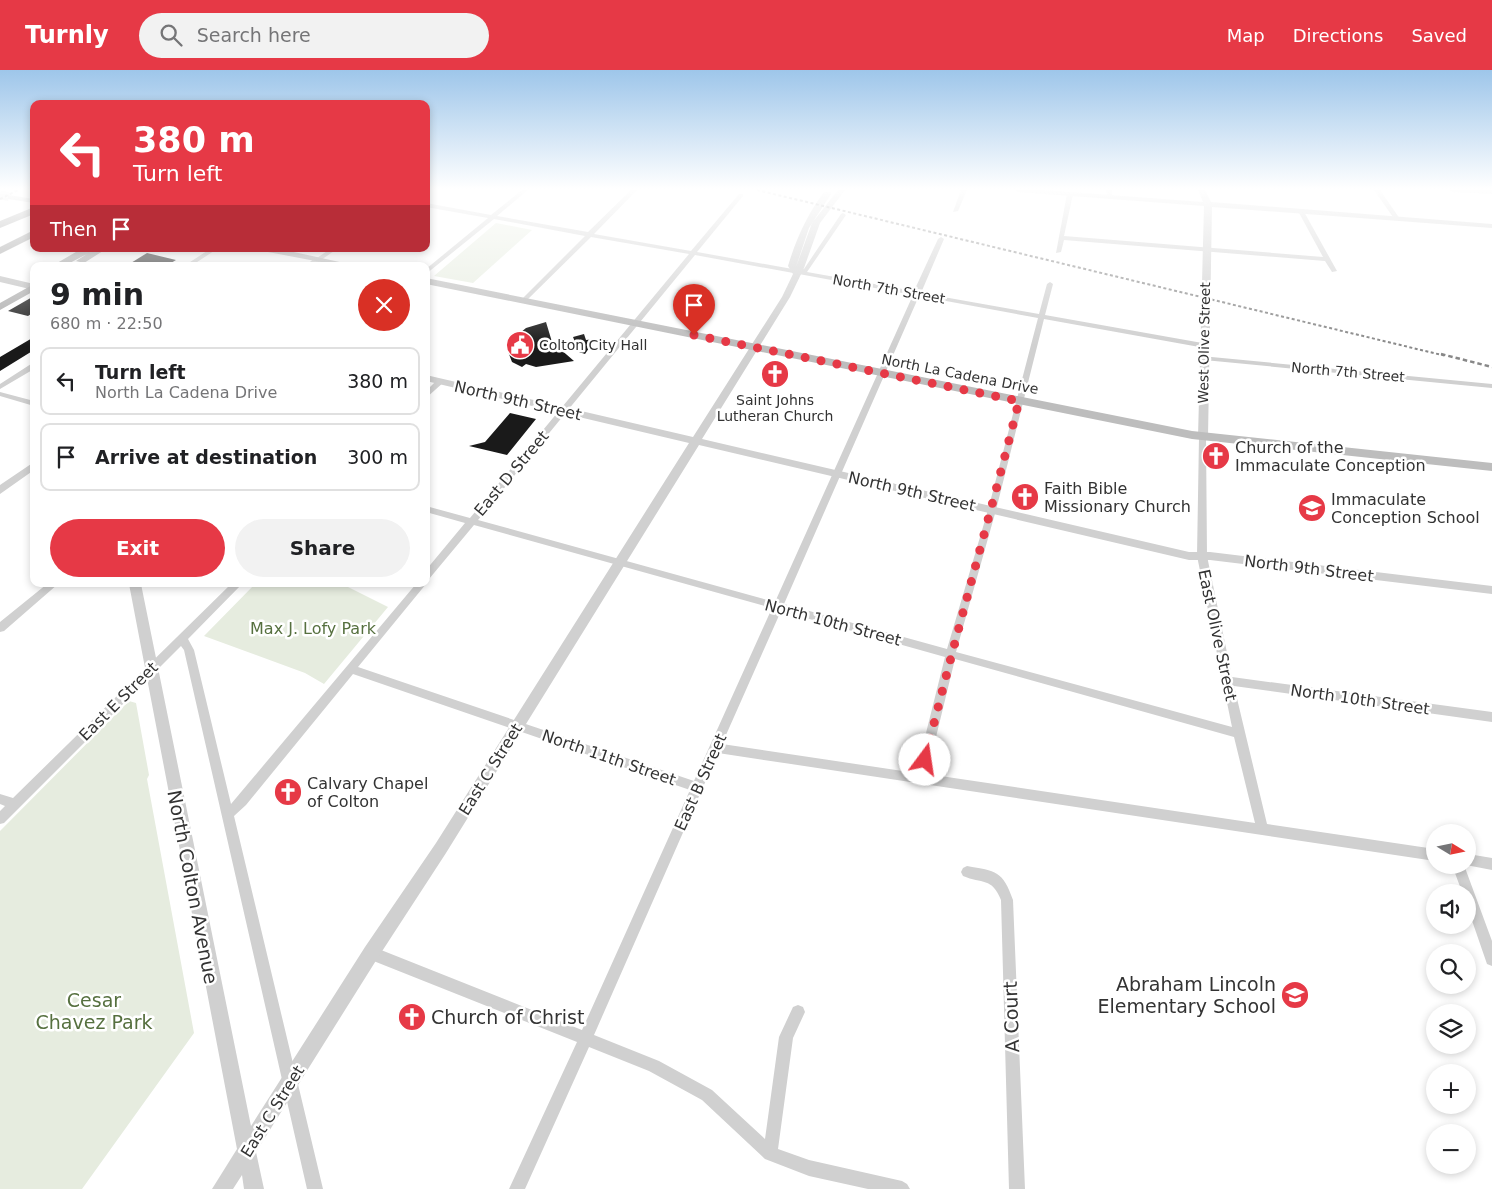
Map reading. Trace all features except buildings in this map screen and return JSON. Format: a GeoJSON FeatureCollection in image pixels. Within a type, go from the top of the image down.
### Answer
{"type":"FeatureCollection","features":[{"type":"Feature","properties":{"kind":"highway"},"geometry":{"type":"LineString","coordinates":[[0,251],[17,242]]}},
{"type":"Feature","properties":{"kind":"main road"},"geometry":{"type":"LineString","coordinates":[[64,262],[83,252]]}},
{"type":"Feature","properties":{"kind":"main road"},"geometry":{"type":"LineString","coordinates":[[78,262],[96,252]]}},
{"type":"Feature","properties":{"kind":"main road"},"geometry":{"type":"LineString","coordinates":[[283,252],[334,262]]}},
{"type":"Feature","properties":{"kind":"main road"},"geometry":{"type":"LineString","coordinates":[[0,279],[30,286]]}},
{"type":"Feature","properties":{"kind":"main road","name":"North La Cadena Drive"},"geometry":{"type":"LineString","coordinates":[[430,282],[1203,437],[1492,467]]}},
{"type":"Feature","properties":{"kind":"main road"},"geometry":{"type":"LineString","coordinates":[[0,298],[30,286]]}},
{"type":"Feature","properties":{"kind":"main road"},"geometry":{"type":"LineString","coordinates":[[0,307],[30,286]]}},
{"type":"Feature","properties":{"kind":"street"},"geometry":{"type":"LineString","coordinates":[[430,269],[462,242]]}},
{"type":"Feature","properties":{"kind":"street"},"geometry":{"type":"LineString","coordinates":[[522,300],[581,242]]}},
{"type":"Feature","properties":{"kind":"street","name":"North 7th Street"},"geometry":{"type":"LineString","coordinates":[[628,242],[1205,346]]}},
{"type":"Feature","properties":{"kind":"street","name":"East D Street"},"geometry":{"type":"LineString","coordinates":[[430,572],[702,242]]}},
{"type":"Feature","properties":{"kind":"street"},"geometry":{"type":"LineString","coordinates":[[799,242],[792,266],[797,272],[806,270],[825,242]]}},
{"type":"Feature","properties":{"kind":"street","name":"East C Street"},"geometry":{"type":"LineString","coordinates":[[222,1189],[371,953],[441,848],[786,297],[809,242]]}},
{"type":"Feature","properties":{"kind":"street","name":"East B Street"},"geometry":{"type":"LineString","coordinates":[[517,1189],[838,474],[940,242]]}},
{"type":"Feature","properties":{"kind":"street"},"geometry":{"type":"LineString","coordinates":[[1058,252],[1060,242]]}},
{"type":"Feature","properties":{"kind":"street"},"geometry":{"type":"LineString","coordinates":[[1112,242],[1327,259]]}},
{"type":"Feature","properties":{"kind":"street","name":"West Olive Street"},"geometry":{"type":"LineString","coordinates":[[1203,437],[1206,242]]}},
{"type":"Feature","properties":{"kind":"street"},"geometry":{"type":"LineString","coordinates":[[1318,242],[1334,271]]}},
{"type":"Feature","properties":{"kind":"street"},"geometry":{"type":"LineString","coordinates":[[193,262],[209,252]]}},
{"type":"Feature","properties":{"kind":"street"},"geometry":{"type":"LineString","coordinates":[[315,262],[330,252]]}},
{"type":"Feature","properties":{"kind":"street"},"geometry":{"type":"LineString","coordinates":[[920,778],[951,653],[992,510],[1050,284]]}},
{"type":"Feature","properties":{"kind":"street","name":"North 7th Street"},"geometry":{"type":"LineString","coordinates":[[1204,358],[1492,386]]}},
{"type":"Feature","properties":{"kind":"street"},"geometry":{"type":"LineString","coordinates":[[0,387],[30,368]]}},
{"type":"Feature","properties":{"kind":"street","name":"North 9th Street"},"geometry":{"type":"LineString","coordinates":[[430,379],[1189,556],[1492,590]]}},
{"type":"Feature","properties":{"kind":"street"},"geometry":{"type":"LineString","coordinates":[[430,392],[440,382]]}},
{"type":"Feature","properties":{"kind":"street"},"geometry":{"type":"LineString","coordinates":[[0,394],[30,403]]}},
{"type":"Feature","properties":{"kind":"street","name":"East Olive Street"},"geometry":{"type":"LineString","coordinates":[[1203,437],[1202,556],[1239,734],[1262,829]]}},
{"type":"Feature","properties":{"kind":"street"},"geometry":{"type":"LineString","coordinates":[[0,490],[30,468]]}},
{"type":"Feature","properties":{"kind":"street","name":"North 10th Street"},"geometry":{"type":"LineString","coordinates":[[430,510],[778,608],[951,653],[1239,734]]}},
{"type":"Feature","properties":{"kind":"street"},"geometry":{"type":"LineString","coordinates":[[0,628],[49,587]]}},
{"type":"Feature","properties":{"kind":"street","name":"North Colton Avenue"},"geometry":{"type":"LineString","coordinates":[[136,587],[150,669],[254,1189]]}},
{"type":"Feature","properties":{"kind":"street","name":"East E Street"},"geometry":{"type":"LineString","coordinates":[[0,819],[234,587]]}},
{"type":"Feature","properties":{"kind":"street"},"geometry":{"type":"LineString","coordinates":[[227,815],[242,801],[418,587]]}},
{"type":"Feature","properties":{"kind":"street"},"geometry":{"type":"LineString","coordinates":[[182,638],[189,650],[315,1189]]}},
{"type":"Feature","properties":{"kind":"street","name":"North 11th Street"},"geometry":{"type":"LineString","coordinates":[[351,669],[697,786]]}},
{"type":"Feature","properties":{"kind":"street","name":"North 10th Street"},"geometry":{"type":"LineString","coordinates":[[1228,681],[1492,717]]}},
{"type":"Feature","properties":{"kind":"street"},"geometry":{"type":"LineString","coordinates":[[715,748],[1426,854]]}},
{"type":"Feature","properties":{"kind":"street"},"geometry":{"type":"LineString","coordinates":[[0,798],[14,804]]}},
{"type":"Feature","properties":{"kind":"street"},"geometry":{"type":"LineString","coordinates":[[1476,861],[1492,864]]}},
{"type":"Feature","properties":{"kind":"street","name":"A Court"},"geometry":{"type":"LineString","coordinates":[[967,872],[994,878],[1002,884],[1007,900],[1017,1189]]}},
{"type":"Feature","properties":{"kind":"street"},"geometry":{"type":"LineString","coordinates":[[1461,874],[1492,959]]}},
{"type":"Feature","properties":{"kind":"street"},"geometry":{"type":"LineString","coordinates":[[371,953],[654,1066],[707,1095],[770,1154],[809,1168],[902,1189]]}},
{"type":"Feature","properties":{"kind":"street"},"geometry":{"type":"LineString","coordinates":[[770,1154],[786,1037],[798,1012]]}},
{"type":"Feature","properties":{"kind":"green space"},"geometry":{"type":"Polygon","coordinates":[[[474,242],[518,242],[473,283],[434,276],[474,242]]]}},
{"type":"Feature","properties":{"kind":"green space","name":"Max J. Lofy Park"},"geometry":{"type":"Polygon","coordinates":[[[252,587],[348,587],[388,607],[324,684],[305,673],[204,636],[252,587]]]}},
{"type":"Feature","properties":{"kind":"green space","name":"Cesar Chavez Park"},"geometry":{"type":"Polygon","coordinates":[[[129,701],[136,703],[149,775],[147,779],[194,1033],[82,1189],[0,1189],[0,831],[129,701]]]}},
{"type":"Feature","properties":{"kind":"railway"},"geometry":{"type":"LineString","coordinates":[[974,242],[1446,356]]}},
{"type":"Feature","properties":{"kind":"railway"},"geometry":{"type":"LineString","coordinates":[[1441,354],[1492,367]]}},
{"type":"Feature","properties":{"kind":"place","name":"Colton City Hall"},"geometry":{"type":"Point","coordinates":[520,345]}},
{"type":"Feature","properties":{"kind":"place","name":"Saint Johns Lutheran Church"},"geometry":{"type":"Point","coordinates":[775,374]}},
{"type":"Feature","properties":{"kind":"place","name":"Church of the Immaculate Conception"},"geometry":{"type":"Point","coordinates":[1216,456]}},
{"type":"Feature","properties":{"kind":"place","name":"Faith Bible Missionary Church"},"geometry":{"type":"Point","coordinates":[1025,497]}},
{"type":"Feature","properties":{"kind":"place","name":"Immaculate Conception School"},"geometry":{"type":"Point","coordinates":[1312,508]}},
{"type":"Feature","properties":{"kind":"place","name":"Calvary Chapel of Colton"},"geometry":{"type":"Point","coordinates":[288,792]}},
{"type":"Feature","properties":{"kind":"place","name":"Abraham Lincoln Elementary School"},"geometry":{"type":"Point","coordinates":[1295,995]}},
{"type":"Feature","properties":{"kind":"place","name":"Church of Christ"},"geometry":{"type":"Point","coordinates":[412,1017]}},
{"type":"Feature","properties":{"kind":"route"},"geometry":{"type":"LineString","coordinates":[[694,335],[1019,401],[992,510],[951,653],[925,760]]}}]}
